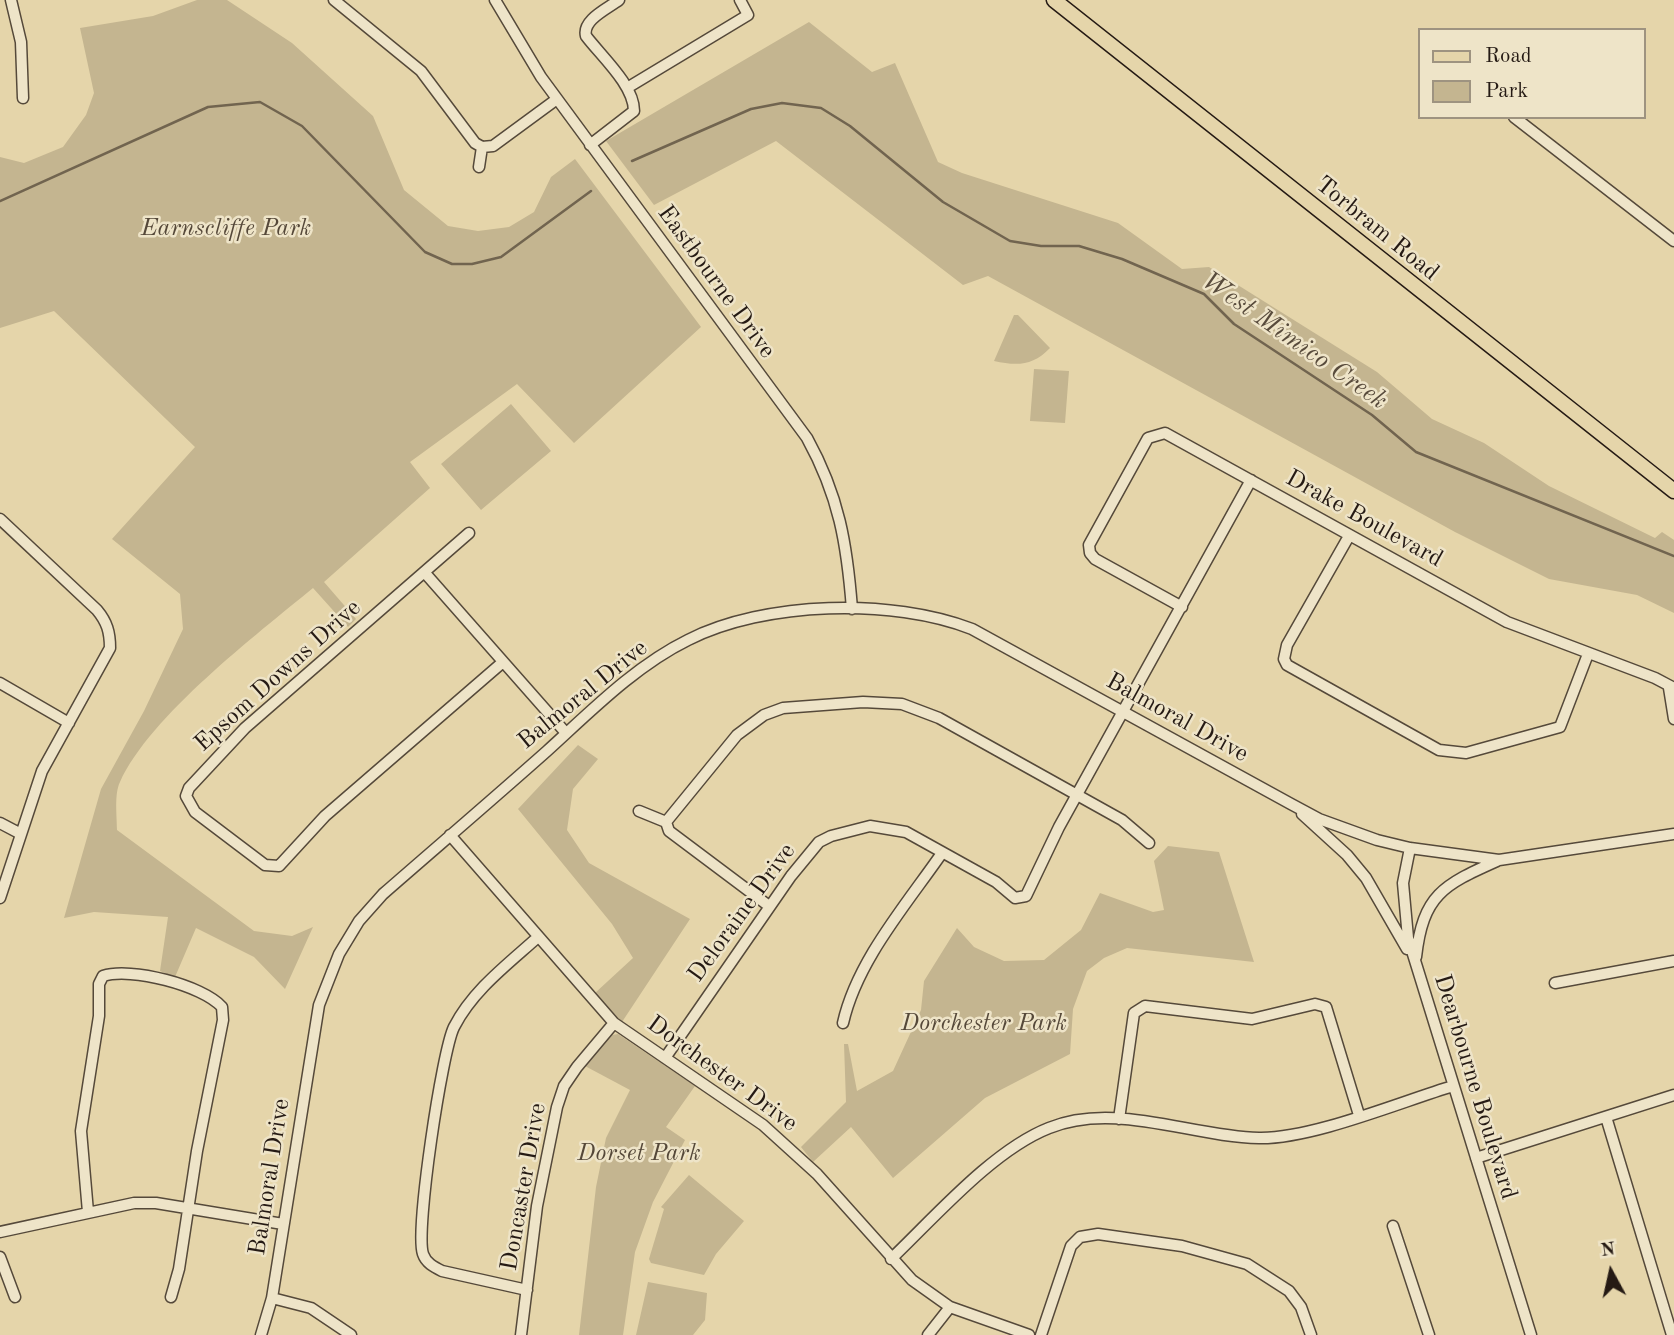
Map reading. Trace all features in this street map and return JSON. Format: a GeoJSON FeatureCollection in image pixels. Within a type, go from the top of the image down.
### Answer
{"type":"FeatureCollection","features":[{"type":"Feature","properties":{"kind":"main road","name":"Torbram Road"},"geometry":{"type":"LineString","coordinates":[[1054,0],[1674,491]]}},
{"type":"Feature","properties":{"kind":"street"},"geometry":{"type":"LineString","coordinates":[[11,0],[21,42],[23,98]]}},
{"type":"Feature","properties":{"kind":"street"},"geometry":{"type":"LineString","coordinates":[[334,0],[421,71],[475,143],[493,146],[557,99]]}},
{"type":"Feature","properties":{"kind":"street","name":"Eastbourne Drive"},"geometry":{"type":"LineString","coordinates":[[495,0],[520,47],[557,99],[807,438],[830,484],[841,517],[852,609]]}},
{"type":"Feature","properties":{"kind":"street"},"geometry":{"type":"LineString","coordinates":[[590,145],[634,111],[634,102],[627,88],[586,36],[584,29],[587,23],[619,0]]}},
{"type":"Feature","properties":{"kind":"street"},"geometry":{"type":"LineString","coordinates":[[627,88],[748,15],[740,0]]}},
{"type":"Feature","properties":{"kind":"street"},"geometry":{"type":"LineString","coordinates":[[1517,119],[1674,241]]}},
{"type":"Feature","properties":{"kind":"street"},"geometry":{"type":"LineString","coordinates":[[479,167],[482,146]]}},
{"type":"Feature","properties":{"kind":"street"},"geometry":{"type":"LineString","coordinates":[[1182,607],[1096,559],[1090,553],[1092,538],[1148,438],[1155,435],[1165,433],[1251,480]]}},
{"type":"Feature","properties":{"kind":"street","name":"Drake Boulevard"},"geometry":{"type":"LineString","coordinates":[[1125,713],[1251,480],[1507,622],[1655,678],[1671,688],[1674,719]]}},
{"type":"Feature","properties":{"kind":"street"},"geometry":{"type":"LineString","coordinates":[[0,519],[106,621],[110,648],[42,771],[0,898]]}},
{"type":"Feature","properties":{"kind":"street","name":"Epsom Downs Drive"},"geometry":{"type":"LineString","coordinates":[[469,533],[245,728],[189,788],[186,796],[195,812],[265,865],[279,866],[325,816],[503,662]]}},
{"type":"Feature","properties":{"kind":"street"},"geometry":{"type":"LineString","coordinates":[[1349,536],[1287,645],[1284,659],[1287,665],[1439,750],[1466,753],[1560,727],[1588,654]]}},
{"type":"Feature","properties":{"kind":"street"},"geometry":{"type":"LineString","coordinates":[[425,573],[566,733]]}},
{"type":"Feature","properties":{"kind":"street","name":"Balmoral Drive"},"geometry":{"type":"LineString","coordinates":[[261,1335],[272,1298],[313,1033],[327,979],[359,921],[383,894],[639,671],[687,640],[736,621],[852,609],[906,611],[947,620],[972,629],[1291,804],[1344,829],[1410,848],[1499,860],[1674,834]]}},
{"type":"Feature","properties":{"kind":"street"},"geometry":{"type":"LineString","coordinates":[[0,683],[69,723]]}},
{"type":"Feature","properties":{"kind":"street"},"geometry":{"type":"LineString","coordinates":[[666,822],[746,728],[774,712],[805,705],[885,702],[923,710],[1122,820],[1149,843]]}},
{"type":"Feature","properties":{"kind":"street","name":"Deloraine Drive"},"geometry":{"type":"LineString","coordinates":[[665,1058],[769,906],[819,842],[849,830],[870,826],[890,827],[906,832],[996,882],[1015,898],[1022,898],[1125,713]]}},
{"type":"Feature","properties":{"kind":"street"},"geometry":{"type":"LineString","coordinates":[[1291,804],[1347,855],[1366,878],[1415,964]]}},
{"type":"Feature","properties":{"kind":"street"},"geometry":{"type":"LineString","coordinates":[[639,811],[666,822],[669,831],[769,906]]}},
{"type":"Feature","properties":{"kind":"street"},"geometry":{"type":"LineString","coordinates":[[0,823],[21,834]]}},
{"type":"Feature","properties":{"kind":"street","name":"Dorchester Drive"},"geometry":{"type":"LineString","coordinates":[[450,835],[614,1023],[785,1144],[817,1174],[912,1280],[950,1307],[1029,1335]]}},
{"type":"Feature","properties":{"kind":"street","name":"Dearbourne Boulevard"},"geometry":{"type":"LineString","coordinates":[[1410,848],[1403,896],[1415,964],[1530,1333]]}},
{"type":"Feature","properties":{"kind":"street"},"geometry":{"type":"LineString","coordinates":[[843,1023],[848,1000],[874,952],[942,853]]}},
{"type":"Feature","properties":{"kind":"street"},"geometry":{"type":"LineString","coordinates":[[1415,964],[1420,923],[1437,893],[1458,878],[1499,860]]}},
{"type":"Feature","properties":{"kind":"street"},"geometry":{"type":"LineString","coordinates":[[527,1290],[442,1271],[430,1265],[424,1256],[421,1232],[437,1114],[453,1030],[478,991],[538,937]]}},
{"type":"Feature","properties":{"kind":"street"},"geometry":{"type":"LineString","coordinates":[[1555,983],[1674,961]]}},
{"type":"Feature","properties":{"kind":"street"},"geometry":{"type":"LineString","coordinates":[[88,1212],[81,1131],[82,1111],[99,1016],[99,984],[103,976],[118,972],[171,982],[207,995],[222,1007],[223,1020],[179,1269],[171,1297]]}},
{"type":"Feature","properties":{"kind":"street"},"geometry":{"type":"LineString","coordinates":[[1119,1119],[1134,1013],[1145,1006],[1252,1019],[1315,1004],[1326,1007],[1359,1115]]}},
{"type":"Feature","properties":{"kind":"street","name":"Doncaster Drive"},"geometry":{"type":"LineString","coordinates":[[522,1335],[546,1152],[557,1107],[564,1086],[614,1023]]}},
{"type":"Feature","properties":{"kind":"street"},"geometry":{"type":"LineString","coordinates":[[891,1259],[1002,1155],[1035,1134],[1070,1122],[1119,1119],[1259,1138],[1292,1135],[1453,1086]]}},
{"type":"Feature","properties":{"kind":"street"},"geometry":{"type":"LineString","coordinates":[[1476,1158],[1674,1095]]}},
{"type":"Feature","properties":{"kind":"street"},"geometry":{"type":"LineString","coordinates":[[1606,1117],[1672,1335]]}},
{"type":"Feature","properties":{"kind":"street"},"geometry":{"type":"LineString","coordinates":[[0,1232],[134,1203],[189,1208],[283,1224]]}},
{"type":"Feature","properties":{"kind":"street"},"geometry":{"type":"LineString","coordinates":[[1393,1226],[1429,1335]]}},
{"type":"Feature","properties":{"kind":"street"},"geometry":{"type":"LineString","coordinates":[[1041,1335],[1071,1246],[1080,1237],[1098,1234],[1182,1246],[1247,1264],[1289,1291],[1301,1307],[1311,1335]]}},
{"type":"Feature","properties":{"kind":"street"},"geometry":{"type":"LineString","coordinates":[[0,1257],[15,1297]]}},
{"type":"Feature","properties":{"kind":"street"},"geometry":{"type":"LineString","coordinates":[[272,1298],[311,1308],[351,1335]]}},
{"type":"Feature","properties":{"kind":"street"},"geometry":{"type":"LineString","coordinates":[[929,1335],[950,1307]]}},
{"type":"Feature","properties":{"kind":"street"},"geometry":{"type":"LineString","coordinates":[[1517,1335],[1530,1333]]}},
{"type":"Feature","properties":{"kind":"green space","name":"Earnscliffe Park"},"geometry":{"type":"Polygon","coordinates":[[[197,0],[227,0],[292,43],[373,116],[404,190],[448,226],[478,231],[509,227],[534,212],[551,177],[575,159],[701,327],[574,443],[517,384],[410,462],[430,488],[324,582],[356,619],[348,627],[313,588],[206,678],[155,730],[135,757],[118,787],[117,830],[254,931],[292,936],[313,927],[285,989],[254,957],[196,928],[175,977],[160,971],[168,917],[94,912],[64,918],[101,789],[144,711],[183,629],[180,594],[112,539],[195,447],[54,311],[0,328],[0,157],[24,163],[63,147],[86,115],[94,93],[80,28],[153,16],[197,0]]]}},
{"type":"Feature","properties":{"kind":"green space"},"geometry":{"type":"Polygon","coordinates":[[[809,22],[872,72],[895,63],[938,162],[962,173],[1118,223],[1182,269],[1209,267],[1377,372],[1432,419],[1484,443],[1549,486],[1655,538],[1662,532],[1674,540],[1674,613],[1637,595],[1549,579],[1455,532],[988,276],[963,285],[776,141],[654,205],[606,141],[809,22]]]}},
{"type":"Feature","properties":{"kind":"green space"},"geometry":{"type":"Polygon","coordinates":[[[1014,315],[1018,315],[1050,348],[1044,354],[1024,363],[994,361],[1014,315]]]}},
{"type":"Feature","properties":{"kind":"green space"},"geometry":{"type":"Polygon","coordinates":[[[1034,369],[1069,371],[1065,423],[1030,421],[1034,369]]]}},
{"type":"Feature","properties":{"kind":"green space"},"geometry":{"type":"Polygon","coordinates":[[[511,404],[551,451],[481,510],[441,464],[511,404]]]}},
{"type":"Feature","properties":{"kind":"green space"},"geometry":{"type":"Polygon","coordinates":[[[578,745],[598,759],[573,789],[567,830],[589,863],[690,919],[622,1022],[595,993],[633,958],[612,924],[518,809],[578,745]]]}},
{"type":"Feature","properties":{"kind":"green space","name":"Dorchester Park"},"geometry":{"type":"Polygon","coordinates":[[[1168,846],[1219,852],[1254,962],[1127,948],[1104,958],[1087,971],[1073,1009],[1070,1054],[985,1098],[893,1178],[851,1127],[813,1162],[801,1147],[846,1102],[844,1044],[848,1044],[857,1091],[893,1071],[921,1010],[924,981],[957,928],[974,947],[1004,961],[1044,960],[1081,930],[1100,893],[1153,912],[1164,910],[1154,861],[1168,846]]]}},
{"type":"Feature","properties":{"kind":"green space","name":"Dorset Park"},"geometry":{"type":"Polygon","coordinates":[[[618,1034],[695,1086],[666,1127],[685,1140],[653,1202],[635,1252],[623,1335],[579,1335],[596,1187],[606,1138],[630,1090],[585,1066],[612,1035],[618,1034]]]}},
{"type":"Feature","properties":{"kind":"green space"},"geometry":{"type":"Polygon","coordinates":[[[689,1175],[744,1221],[716,1254],[704,1275],[651,1263],[649,1259],[664,1209],[661,1207],[689,1175]]]}},
{"type":"Feature","properties":{"kind":"green space"},"geometry":{"type":"Polygon","coordinates":[[[648,1282],[707,1293],[705,1320],[693,1335],[636,1335],[648,1282]]]}},
{"type":"Feature","properties":{"kind":"waterway","name":"West Mimico Creek"},"geometry":{"type":"LineString","coordinates":[[0,201],[208,107],[260,102],[302,126],[425,252],[452,264],[472,264],[501,257],[591,191]]}},
{"type":"Feature","properties":{"kind":"waterway","name":"West Mimico Creek"},"geometry":{"type":"LineString","coordinates":[[632,161],[751,109],[782,103],[821,108],[850,126],[943,202],[1010,241],[1041,246],[1079,246],[1122,259],[1204,294],[1234,324],[1372,415],[1416,452],[1674,556]]}}]}
